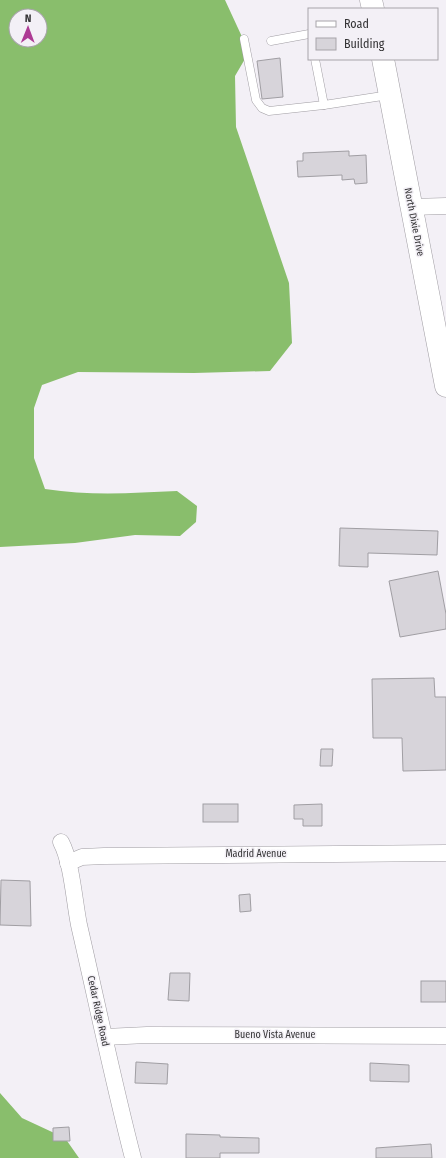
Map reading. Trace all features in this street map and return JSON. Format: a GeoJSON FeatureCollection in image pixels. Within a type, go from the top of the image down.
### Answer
{"type":"FeatureCollection","features":[{"type":"Feature","properties":{"kind":"main road","name":"North Dixie Drive"},"geometry":{"type":"LineString","coordinates":[[382,60],[411,207],[443,354],[446,386]]}},
{"type":"Feature","properties":{"kind":"street"},"geometry":{"type":"LineString","coordinates":[[411,207],[446,206]]}},
{"type":"Feature","properties":{"kind":"street","name":"Cedar Ridge Road"},"geometry":{"type":"LineString","coordinates":[[61,842],[68,863],[74,902],[111,1069],[134,1158]]}},
{"type":"Feature","properties":{"kind":"street","name":"Madrid Avenue"},"geometry":{"type":"LineString","coordinates":[[68,863],[82,857],[104,856],[446,853]]}},
{"type":"Feature","properties":{"kind":"street","name":"Bueno Vista Avenue"},"geometry":{"type":"LineString","coordinates":[[105,1037],[147,1035],[446,1036]]}},
{"type":"Feature","properties":{"kind":"lane"},"geometry":{"type":"LineString","coordinates":[[270,41],[308,34]]}},
{"type":"Feature","properties":{"kind":"lane"},"geometry":{"type":"LineString","coordinates":[[244,39],[256,100],[262,108],[269,111],[324,105],[390,95]]}},
{"type":"Feature","properties":{"kind":"lane"},"geometry":{"type":"LineString","coordinates":[[315,60],[324,105]]}},
{"type":"Feature","properties":{"kind":"green space"},"geometry":{"type":"Polygon","coordinates":[[[0,0],[225,0],[249,52],[235,76],[236,127],[289,283],[292,343],[270,371],[194,373],[78,372],[42,385],[34,408],[34,458],[45,489],[78,493],[177,491],[197,506],[196,522],[180,536],[135,535],[75,543],[0,547],[0,0]]]}},
{"type":"Feature","properties":{"kind":"green space"},"geometry":{"type":"Polygon","coordinates":[[[0,1093],[22,1118],[65,1138],[79,1158],[0,1158],[0,1093]]]}},
{"type":"Feature","properties":{"kind":"building"},"geometry":{"type":"Polygon","coordinates":[[[280,58],[283,97],[262,99],[257,61],[280,58]]]}},
{"type":"Feature","properties":{"kind":"building"},"geometry":{"type":"Polygon","coordinates":[[[349,151],[349,156],[366,155],[367,183],[355,184],[354,179],[342,180],[342,175],[298,177],[297,161],[303,161],[303,153],[349,151]]]}},
{"type":"Feature","properties":{"kind":"building"},"geometry":{"type":"Polygon","coordinates":[[[340,528],[438,531],[437,555],[368,553],[368,567],[339,566],[340,528]]]}},
{"type":"Feature","properties":{"kind":"building"},"geometry":{"type":"Polygon","coordinates":[[[438,571],[446,614],[446,629],[400,637],[389,581],[438,571]]]}},
{"type":"Feature","properties":{"kind":"building"},"geometry":{"type":"Polygon","coordinates":[[[434,678],[435,697],[446,697],[446,770],[403,771],[402,738],[373,738],[372,679],[434,678]]]}},
{"type":"Feature","properties":{"kind":"building"},"geometry":{"type":"Polygon","coordinates":[[[321,749],[333,749],[332,766],[320,766],[321,749]]]}},
{"type":"Feature","properties":{"kind":"building"},"geometry":{"type":"Polygon","coordinates":[[[203,804],[238,804],[238,822],[203,822],[203,804]]]}},
{"type":"Feature","properties":{"kind":"building"},"geometry":{"type":"Polygon","coordinates":[[[322,804],[322,826],[303,826],[303,819],[294,819],[294,805],[322,804]]]}},
{"type":"Feature","properties":{"kind":"building"},"geometry":{"type":"Polygon","coordinates":[[[1,880],[30,881],[31,926],[0,925],[1,880]]]}},
{"type":"Feature","properties":{"kind":"building"},"geometry":{"type":"Polygon","coordinates":[[[250,894],[251,911],[240,912],[239,895],[250,894]]]}},
{"type":"Feature","properties":{"kind":"building"},"geometry":{"type":"Polygon","coordinates":[[[170,973],[190,973],[189,1001],[168,1000],[170,973]]]}},
{"type":"Feature","properties":{"kind":"building"},"geometry":{"type":"Polygon","coordinates":[[[421,981],[446,981],[446,1002],[421,1002],[421,981]]]}},
{"type":"Feature","properties":{"kind":"building"},"geometry":{"type":"Polygon","coordinates":[[[136,1062],[168,1064],[167,1084],[135,1083],[136,1062]]]}},
{"type":"Feature","properties":{"kind":"building"},"geometry":{"type":"Polygon","coordinates":[[[370,1063],[409,1065],[409,1082],[370,1081],[370,1063]]]}},
{"type":"Feature","properties":{"kind":"building"},"geometry":{"type":"Polygon","coordinates":[[[69,1127],[70,1141],[53,1141],[53,1128],[69,1127]]]}},
{"type":"Feature","properties":{"kind":"building"},"geometry":{"type":"Polygon","coordinates":[[[186,1134],[259,1138],[259,1153],[220,1153],[220,1158],[186,1158],[186,1134]]]}},
{"type":"Feature","properties":{"kind":"building"},"geometry":{"type":"Polygon","coordinates":[[[431,1144],[432,1158],[376,1158],[376,1148],[431,1144]]]}}]}
